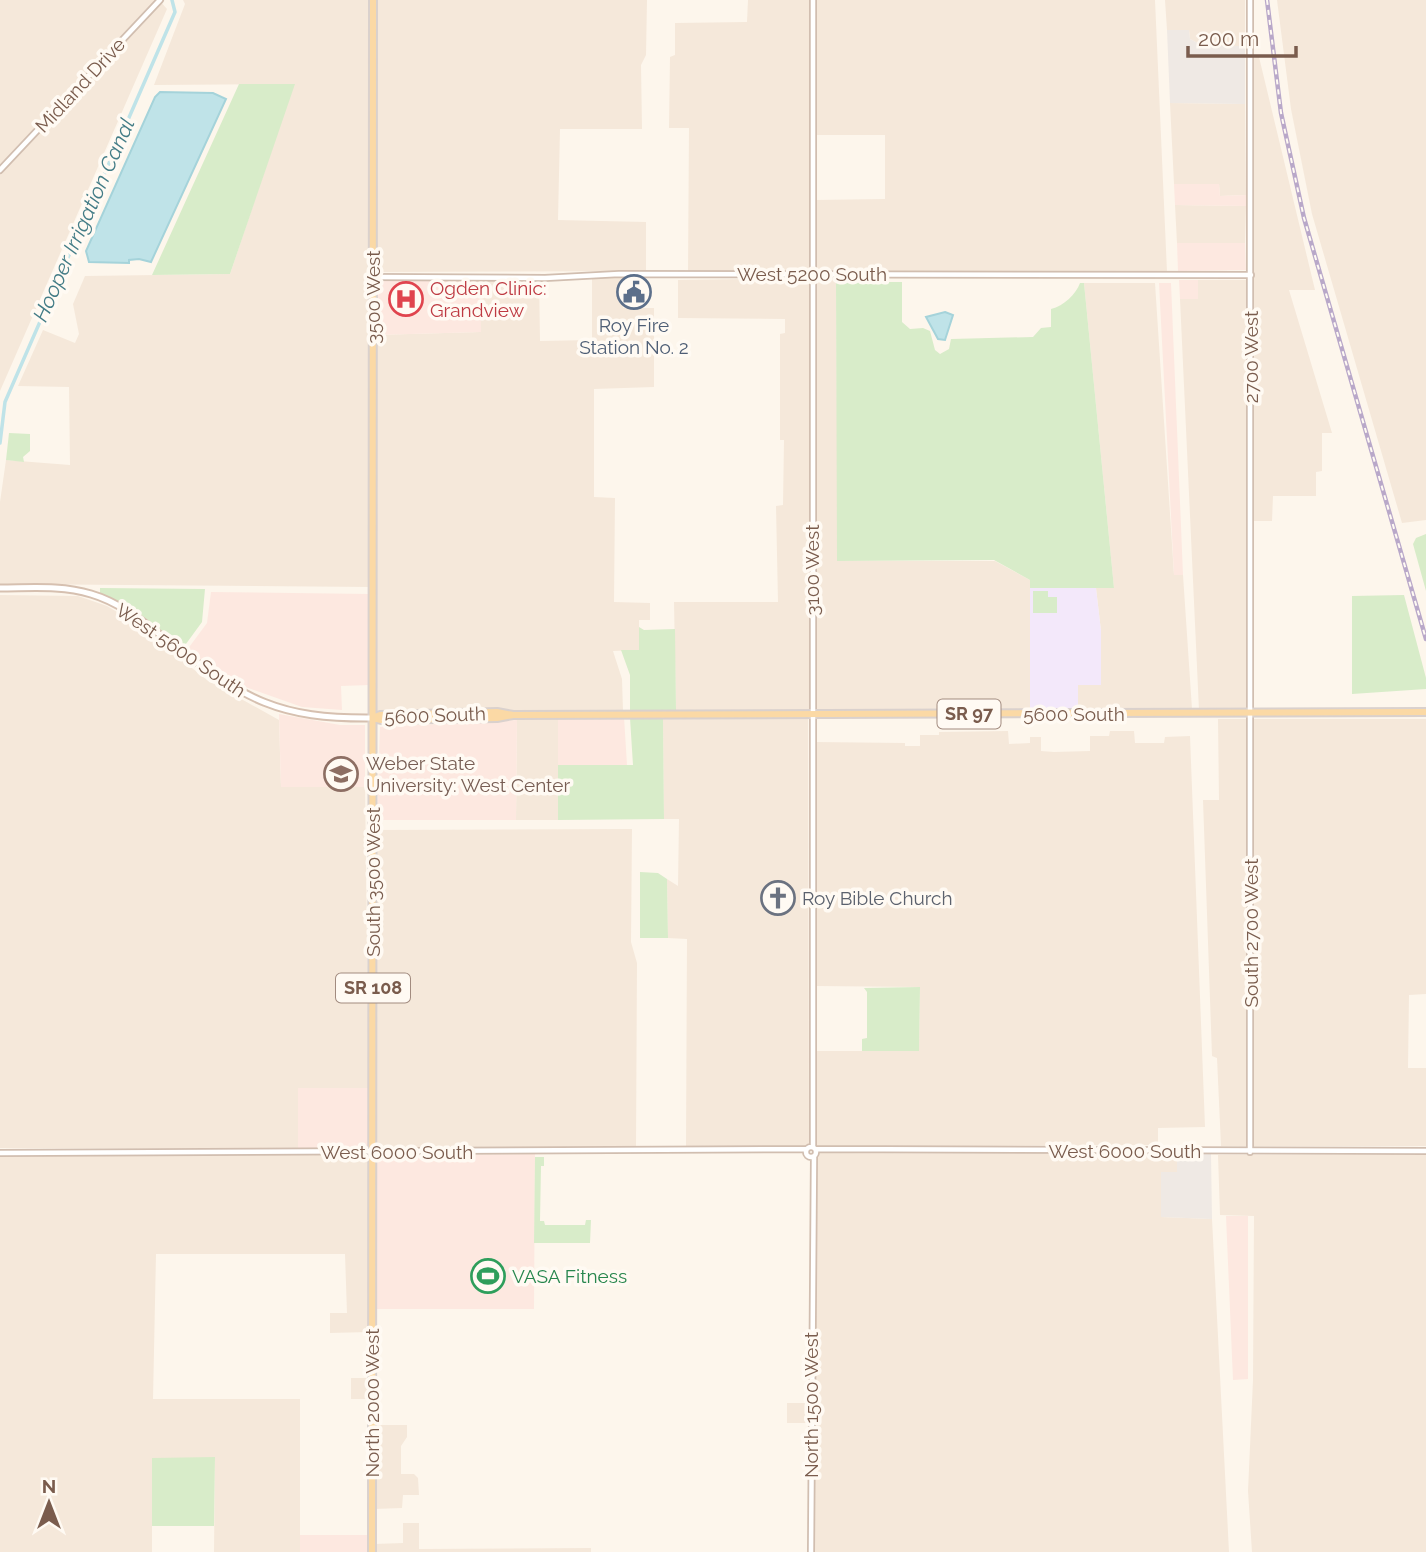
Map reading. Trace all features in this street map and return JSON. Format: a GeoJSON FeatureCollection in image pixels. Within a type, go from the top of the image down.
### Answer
{"type":"FeatureCollection","features":[{"type":"Feature","properties":{"kind":"main road","name":"3500 West"},"geometry":{"type":"LineString","coordinates":[[373,0],[373,593]]}},
{"type":"Feature","properties":{"kind":"main road","name":"West 5600 South"},"geometry":{"type":"LineString","coordinates":[[0,588],[73,590],[109,601],[130,613],[216,677],[255,699],[312,716],[373,718]]}},
{"type":"Feature","properties":{"kind":"main road","name":"South 3500 West"},"geometry":{"type":"LineString","coordinates":[[371,1254],[373,593]]}},
{"type":"Feature","properties":{"kind":"main road","name":"5600 South"},"geometry":{"type":"LineString","coordinates":[[373,718],[380,715],[497,712],[513,715],[1426,712]]}},
{"type":"Feature","properties":{"kind":"main road","name":"North 2000 West"},"geometry":{"type":"LineString","coordinates":[[371,1254],[372,1552]]}},
{"type":"Feature","properties":{"kind":"street","name":"Midland Drive"},"geometry":{"type":"LineString","coordinates":[[0,170],[160,0]]}},
{"type":"Feature","properties":{"kind":"street","name":"3100 West"},"geometry":{"type":"LineString","coordinates":[[811,1258],[813,0]]}},
{"type":"Feature","properties":{"kind":"street","name":"2700 West"},"geometry":{"type":"LineString","coordinates":[[1250,0],[1251,714]]}},
{"type":"Feature","properties":{"kind":"street","name":"West 5200 South"},"geometry":{"type":"LineString","coordinates":[[373,277],[1251,275]]}},
{"type":"Feature","properties":{"kind":"street","name":"South 2700 West"},"geometry":{"type":"LineString","coordinates":[[1250,1152],[1251,714]]}},
{"type":"Feature","properties":{"kind":"street","name":"West 6000 South"},"geometry":{"type":"LineString","coordinates":[[0,1153],[1426,1151]]}},
{"type":"Feature","properties":{"kind":"street","name":"North 1500 West"},"geometry":{"type":"LineString","coordinates":[[811,1258],[811,1552]]}},
{"type":"Feature","properties":{"kind":"shaded area"},"geometry":{"type":"Polygon","coordinates":[[[0,0],[159,0],[167,9],[0,391],[0,0]]]}},
{"type":"Feature","properties":{"kind":"shaded area"},"geometry":{"type":"Polygon","coordinates":[[[183,0],[370,0],[371,587],[0,584],[0,502],[6,460],[70,465],[69,387],[18,386],[43,330],[75,343],[79,334],[73,304],[85,276],[230,274],[294,84],[154,85],[185,4],[183,0]]]}},
{"type":"Feature","properties":{"kind":"shaded area"},"geometry":{"type":"Polygon","coordinates":[[[376,0],[647,0],[646,55],[641,65],[642,129],[560,129],[558,220],[646,222],[646,271],[375,272],[376,0]]]}},
{"type":"Feature","properties":{"kind":"shaded area"},"geometry":{"type":"Polygon","coordinates":[[[748,0],[809,0],[809,272],[688,272],[689,128],[669,128],[670,57],[675,55],[675,23],[747,22],[748,0]]]}},
{"type":"Feature","properties":{"kind":"shaded area"},"geometry":{"type":"Polygon","coordinates":[[[816,0],[1155,0],[1167,272],[815,273],[815,200],[885,199],[885,135],[816,135],[816,0]]]}},
{"type":"Feature","properties":{"kind":"shaded area"},"geometry":{"type":"Polygon","coordinates":[[[1165,0],[1245,0],[1245,46],[1203,46],[1190,39],[1189,30],[1167,30],[1165,0]]]}},
{"type":"Feature","properties":{"kind":"shaded area"},"geometry":{"type":"Polygon","coordinates":[[[1277,0],[1426,0],[1426,520],[1402,523],[1312,214],[1291,109],[1277,0]]]}},
{"type":"Feature","properties":{"kind":"shaded area"},"geometry":{"type":"Polygon","coordinates":[[[1167,30],[1189,30],[1190,39],[1203,46],[1245,46],[1245,104],[1170,103],[1167,30]]]}},
{"type":"Feature","properties":{"kind":"shaded area"},"geometry":{"type":"Polygon","coordinates":[[[1259,57],[1315,290],[1289,290],[1332,433],[1322,433],[1322,471],[1316,472],[1316,496],[1273,496],[1272,521],[1253,521],[1254,58],[1259,57]]]}},
{"type":"Feature","properties":{"kind":"shaded area"},"geometry":{"type":"Polygon","coordinates":[[[1170,103],[1245,104],[1246,195],[1220,196],[1219,184],[1174,184],[1170,103]]]}},
{"type":"Feature","properties":{"kind":"shaded area"},"geometry":{"type":"Polygon","coordinates":[[[1174,184],[1219,184],[1220,196],[1246,195],[1246,206],[1175,205],[1174,184]]]}},
{"type":"Feature","properties":{"kind":"shaded area"},"geometry":{"type":"Polygon","coordinates":[[[1175,205],[1246,206],[1245,243],[1177,243],[1175,205]]]}},
{"type":"Feature","properties":{"kind":"shaded area"},"geometry":{"type":"Polygon","coordinates":[[[1177,243],[1245,243],[1246,270],[1178,271],[1177,243]]]}},
{"type":"Feature","properties":{"kind":"shaded area"},"geometry":{"type":"Polygon","coordinates":[[[374,276],[480,277],[481,332],[375,335],[374,276]]]}},
{"type":"Feature","properties":{"kind":"shaded area"},"geometry":{"type":"Polygon","coordinates":[[[480,277],[539,277],[540,341],[592,340],[592,277],[622,278],[623,308],[654,308],[654,387],[594,389],[594,497],[615,498],[614,602],[650,603],[650,620],[639,620],[639,650],[613,651],[622,679],[623,711],[377,711],[375,335],[480,332],[480,277]]]}},
{"type":"Feature","properties":{"kind":"shaded area"},"geometry":{"type":"Polygon","coordinates":[[[810,278],[811,712],[676,710],[674,602],[778,602],[776,506],[783,505],[784,440],[780,440],[780,334],[785,333],[785,319],[678,318],[678,280],[810,278]]]}},
{"type":"Feature","properties":{"kind":"shaded area"},"geometry":{"type":"Polygon","coordinates":[[[814,278],[836,279],[838,561],[995,561],[1030,580],[1030,712],[814,712],[814,278]]]}},
{"type":"Feature","properties":{"kind":"shaded area"},"geometry":{"type":"Polygon","coordinates":[[[1179,280],[1198,280],[1198,299],[1180,299],[1179,280]]]}},
{"type":"Feature","properties":{"kind":"shaded area"},"geometry":{"type":"Polygon","coordinates":[[[1198,280],[1247,280],[1248,710],[1199,710],[1180,299],[1198,298],[1198,280]]]}},
{"type":"Feature","properties":{"kind":"shaded area"},"geometry":{"type":"Polygon","coordinates":[[[1084,283],[1155,283],[1174,575],[1183,575],[1192,709],[1078,710],[1078,685],[1101,685],[1101,631],[1096,588],[1114,588],[1084,283]]]}},
{"type":"Feature","properties":{"kind":"shaded area"},"geometry":{"type":"Polygon","coordinates":[[[1159,283],[1171,283],[1183,575],[1174,575],[1159,283]]]}},
{"type":"Feature","properties":{"kind":"shaded area"},"geometry":{"type":"Polygon","coordinates":[[[1030,588],[1096,588],[1101,631],[1101,685],[1078,685],[1078,710],[1030,712],[1030,588]]]}},
{"type":"Feature","properties":{"kind":"shaded area"},"geometry":{"type":"Polygon","coordinates":[[[211,592],[371,594],[370,685],[341,686],[342,710],[302,707],[240,685],[187,650],[207,623],[211,592]]]}},
{"type":"Feature","properties":{"kind":"shaded area"},"geometry":{"type":"Polygon","coordinates":[[[0,595],[78,596],[107,606],[134,622],[207,680],[279,720],[281,787],[365,787],[369,1088],[298,1088],[298,1149],[0,1148],[0,595]]]}},
{"type":"Feature","properties":{"kind":"shaded area"},"geometry":{"type":"Polygon","coordinates":[[[279,714],[340,725],[365,725],[365,787],[281,787],[279,714]]]}},
{"type":"Feature","properties":{"kind":"shaded area"},"geometry":{"type":"Polygon","coordinates":[[[558,717],[558,820],[516,820],[517,720],[558,717]]]}},
{"type":"Feature","properties":{"kind":"shaded area"},"geometry":{"type":"Polygon","coordinates":[[[558,717],[624,717],[627,765],[558,765],[558,717]]]}},
{"type":"Feature","properties":{"kind":"shaded area"},"geometry":{"type":"Polygon","coordinates":[[[808,717],[809,1147],[686,1146],[687,939],[668,938],[667,879],[678,886],[679,819],[664,819],[663,718],[808,717]]]}},
{"type":"Feature","properties":{"kind":"shaded area"},"geometry":{"type":"Polygon","coordinates":[[[1218,719],[1426,719],[1426,994],[1409,995],[1408,1068],[1426,1068],[1426,1146],[1221,1146],[1217,1058],[1212,1056],[1203,800],[1219,800],[1218,719]]]}},
{"type":"Feature","properties":{"kind":"shaded area"},"geometry":{"type":"Polygon","coordinates":[[[517,720],[516,820],[377,820],[380,727],[517,720]]]}},
{"type":"Feature","properties":{"kind":"shaded area"},"geometry":{"type":"Polygon","coordinates":[[[1008,731],[1009,744],[1030,743],[1030,737],[1041,737],[1041,751],[1054,752],[1090,751],[1090,736],[1109,736],[1110,731],[1134,731],[1135,743],[1164,743],[1165,737],[1190,736],[1205,1127],[1158,1128],[1158,1145],[814,1147],[814,1051],[919,1051],[920,987],[815,986],[815,742],[905,743],[905,746],[920,746],[920,735],[939,735],[939,732],[1008,731]]]}},
{"type":"Feature","properties":{"kind":"shaded area"},"geometry":{"type":"Polygon","coordinates":[[[632,829],[631,942],[637,963],[636,1147],[375,1149],[375,830],[632,829]]]}},
{"type":"Feature","properties":{"kind":"shaded area"},"geometry":{"type":"Polygon","coordinates":[[[298,1088],[369,1088],[369,1151],[298,1149],[298,1088]]]}},
{"type":"Feature","properties":{"kind":"shaded area"},"geometry":{"type":"Polygon","coordinates":[[[819,1153],[1177,1154],[1177,1172],[1161,1172],[1161,1217],[1212,1219],[1229,1552],[814,1552],[814,1157],[819,1153]]]}},
{"type":"Feature","properties":{"kind":"shaded area"},"geometry":{"type":"Polygon","coordinates":[[[535,1154],[534,1309],[374,1309],[375,1155],[535,1154]]]}},
{"type":"Feature","properties":{"kind":"shaded area"},"geometry":{"type":"Polygon","coordinates":[[[1177,1154],[1211,1154],[1212,1219],[1161,1217],[1161,1172],[1177,1172],[1177,1154]]]}},
{"type":"Feature","properties":{"kind":"shaded area"},"geometry":{"type":"Polygon","coordinates":[[[0,1155],[369,1155],[369,1332],[330,1333],[330,1313],[347,1313],[345,1254],[156,1254],[153,1399],[300,1399],[300,1552],[214,1552],[215,1458],[152,1458],[152,1552],[0,1552],[0,1155]]]}},
{"type":"Feature","properties":{"kind":"shaded area"},"geometry":{"type":"Polygon","coordinates":[[[1218,1155],[1426,1155],[1426,1552],[1252,1552],[1248,1491],[1253,1380],[1254,1216],[1220,1215],[1218,1155]]]}},
{"type":"Feature","properties":{"kind":"shaded area"},"geometry":{"type":"Polygon","coordinates":[[[1226,1216],[1248,1216],[1248,1379],[1233,1380],[1226,1216]]]}},
{"type":"Feature","properties":{"kind":"shaded area"},"geometry":{"type":"Polygon","coordinates":[[[351,1378],[369,1378],[369,1399],[351,1399],[351,1378]]]}},
{"type":"Feature","properties":{"kind":"shaded area"},"geometry":{"type":"Polygon","coordinates":[[[787,1403],[808,1403],[808,1423],[787,1423],[787,1403]]]}},
{"type":"Feature","properties":{"kind":"shaded area"},"geometry":{"type":"Polygon","coordinates":[[[374,1425],[407,1425],[407,1437],[401,1446],[401,1474],[414,1474],[418,1478],[419,1495],[403,1495],[402,1508],[374,1509],[374,1425]]]}},
{"type":"Feature","properties":{"kind":"shaded area"},"geometry":{"type":"Polygon","coordinates":[[[403,1523],[419,1523],[419,1549],[591,1548],[591,1552],[374,1552],[374,1544],[403,1543],[403,1523]]]}},
{"type":"Feature","properties":{"kind":"shaded area"},"geometry":{"type":"Polygon","coordinates":[[[300,1535],[368,1535],[368,1552],[300,1552],[300,1535]]]}},
{"type":"Feature","properties":{"kind":"green space"},"geometry":{"type":"Polygon","coordinates":[[[239,84],[295,84],[230,274],[152,275],[239,84]]]}},
{"type":"Feature","properties":{"kind":"green space"},"geometry":{"type":"Polygon","coordinates":[[[836,282],[902,282],[902,322],[910,329],[923,328],[930,331],[935,350],[940,354],[949,349],[951,339],[1033,337],[1041,328],[1051,327],[1051,309],[1065,302],[1080,283],[1084,283],[1114,588],[1030,588],[1030,580],[994,560],[837,561],[836,282]]]}},
{"type":"Feature","properties":{"kind":"green space"},"geometry":{"type":"Polygon","coordinates":[[[9,433],[30,434],[30,451],[23,457],[24,462],[6,460],[9,433]]]}},
{"type":"Feature","properties":{"kind":"green space"},"geometry":{"type":"Polygon","coordinates":[[[1426,534],[1426,591],[1413,544],[1416,538],[1426,534]]]}},
{"type":"Feature","properties":{"kind":"green space"},"geometry":{"type":"Polygon","coordinates":[[[100,588],[205,589],[202,622],[183,648],[135,610],[100,593],[100,588]]]}},
{"type":"Feature","properties":{"kind":"green space"},"geometry":{"type":"Polygon","coordinates":[[[1033,591],[1048,591],[1048,597],[1057,597],[1057,613],[1033,613],[1033,591]]]}},
{"type":"Feature","properties":{"kind":"green space"},"geometry":{"type":"Polygon","coordinates":[[[1404,595],[1426,678],[1426,689],[1352,694],[1352,596],[1404,595]]]}},
{"type":"Feature","properties":{"kind":"green space"},"geometry":{"type":"Polygon","coordinates":[[[639,627],[644,630],[675,629],[676,710],[630,710],[630,675],[621,650],[639,650],[639,627]]]}},
{"type":"Feature","properties":{"kind":"green space"},"geometry":{"type":"Polygon","coordinates":[[[630,718],[663,718],[664,819],[558,820],[558,765],[633,765],[630,718]]]}},
{"type":"Feature","properties":{"kind":"green space"},"geometry":{"type":"Polygon","coordinates":[[[640,872],[658,873],[667,879],[668,938],[640,938],[640,872]]]}},
{"type":"Feature","properties":{"kind":"green space"},"geometry":{"type":"Polygon","coordinates":[[[920,987],[919,1051],[862,1051],[862,1039],[867,1038],[867,992],[864,988],[920,987]]]}},
{"type":"Feature","properties":{"kind":"green space"},"geometry":{"type":"Polygon","coordinates":[[[535,1157],[544,1157],[544,1166],[541,1166],[540,1221],[544,1221],[545,1225],[585,1225],[586,1220],[591,1220],[590,1243],[534,1243],[535,1157]]]}},
{"type":"Feature","properties":{"kind":"green space"},"geometry":{"type":"Polygon","coordinates":[[[215,1457],[214,1526],[152,1526],[152,1458],[215,1457]]]}},
{"type":"Feature","properties":{"kind":"water"},"geometry":{"type":"Polygon","coordinates":[[[160,92],[213,93],[226,99],[151,262],[139,259],[129,260],[129,263],[89,262],[86,251],[155,97],[160,92]]]}},
{"type":"Feature","properties":{"kind":"water"},"geometry":{"type":"Polygon","coordinates":[[[945,312],[953,315],[945,340],[938,339],[926,317],[945,312]]]}},
{"type":"Feature","properties":{"kind":"waterway","name":"Hooper Irrigation Canal"},"geometry":{"type":"LineString","coordinates":[[0,443],[5,402],[175,12],[172,0]]}},
{"type":"Feature","properties":{"kind":"railway"},"geometry":{"type":"LineString","coordinates":[[1267,0],[1281,113],[1304,218],[1426,639]]}},
{"type":"Feature","properties":{"kind":"place","name":"Roy Fire Station No. 2"},"geometry":{"type":"Point","coordinates":[634,292]}},
{"type":"Feature","properties":{"kind":"place","name":"Ogden Clinic: Grandview"},"geometry":{"type":"Point","coordinates":[406,299]}},
{"type":"Feature","properties":{"kind":"place","name":"Weber State University: West Center"},"geometry":{"type":"Point","coordinates":[341,774]}},
{"type":"Feature","properties":{"kind":"place","name":"Roy Bible Church"},"geometry":{"type":"Point","coordinates":[778,898]}},
{"type":"Feature","properties":{"kind":"place","name":"VASA Fitness"},"geometry":{"type":"Point","coordinates":[488,1276]}}]}
